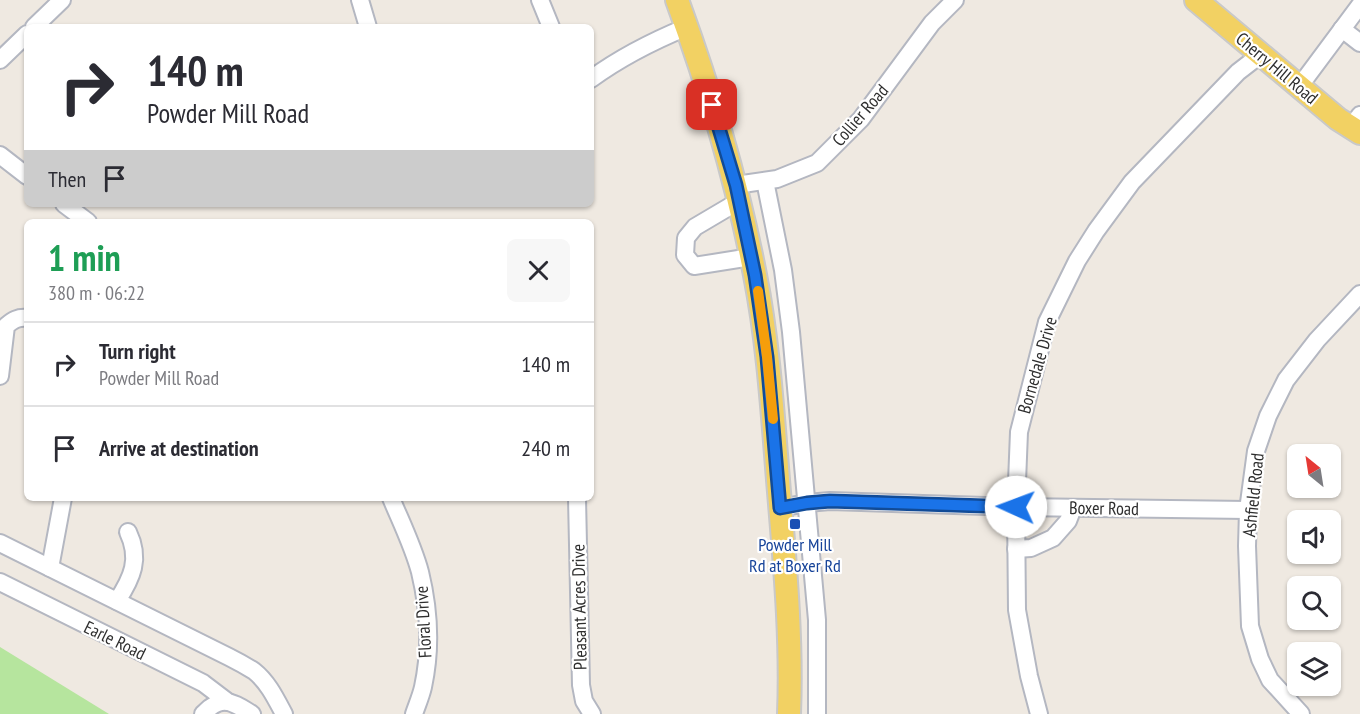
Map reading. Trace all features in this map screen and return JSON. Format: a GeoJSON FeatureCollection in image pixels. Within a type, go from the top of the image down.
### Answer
{"type":"FeatureCollection","features":[{"type":"Feature","properties":{"kind":"main road"},"geometry":{"type":"LineString","coordinates":[[677,0],[737,193],[755,275],[767,357],[789,622],[789,714]]}},
{"type":"Feature","properties":{"kind":"main road","name":"Cherry Hill Road"},"geometry":{"type":"LineString","coordinates":[[1196,0],[1338,119],[1357,125]]}},
{"type":"Feature","properties":{"kind":"street"},"geometry":{"type":"LineString","coordinates":[[37,24],[62,0]]}},
{"type":"Feature","properties":{"kind":"street"},"geometry":{"type":"LineString","coordinates":[[360,0],[367,24]]}},
{"type":"Feature","properties":{"kind":"street"},"geometry":{"type":"LineString","coordinates":[[540,0],[550,24]]}},
{"type":"Feature","properties":{"kind":"street","name":"Collier Road"},"geometry":{"type":"LineString","coordinates":[[737,193],[817,163],[861,119],[932,23],[955,0]]}},
{"type":"Feature","properties":{"kind":"street"},"geometry":{"type":"LineString","coordinates":[[1299,87],[1360,5]]}},
{"type":"Feature","properties":{"kind":"street"},"geometry":{"type":"LineString","coordinates":[[594,77],[626,55],[687,27]]}},
{"type":"Feature","properties":{"kind":"street"},"geometry":{"type":"LineString","coordinates":[[1342,29],[1360,43]]}},
{"type":"Feature","properties":{"kind":"street"},"geometry":{"type":"LineString","coordinates":[[0,60],[24,37]]}},
{"type":"Feature","properties":{"kind":"street","name":"Bornedale Drive"},"geometry":{"type":"LineString","coordinates":[[1039,714],[1029,676],[1017,610],[1016,507],[1019,432],[1047,322],[1077,261],[1132,182],[1238,72],[1260,55]]}},
{"type":"Feature","properties":{"kind":"street"},"geometry":{"type":"LineString","coordinates":[[0,155],[24,174]]}},
{"type":"Feature","properties":{"kind":"street"},"geometry":{"type":"LineString","coordinates":[[765,181],[783,270],[791,332],[817,620],[817,714]]}},
{"type":"Feature","properties":{"kind":"street"},"geometry":{"type":"LineString","coordinates":[[737,193],[695,227],[686,238],[685,255],[694,266],[751,257]]}},
{"type":"Feature","properties":{"kind":"street"},"geometry":{"type":"LineString","coordinates":[[68,207],[84,219]]}},
{"type":"Feature","properties":{"kind":"street","name":"Ashfield Road"},"geometry":{"type":"LineString","coordinates":[[1301,714],[1270,680],[1260,659],[1250,626],[1248,510],[1256,451],[1268,416],[1286,380],[1317,340],[1360,294]]}},
{"type":"Feature","properties":{"kind":"street"},"geometry":{"type":"LineString","coordinates":[[0,376],[6,326],[20,317],[24,318]]}},
{"type":"Feature","properties":{"kind":"street"},"geometry":{"type":"LineString","coordinates":[[51,568],[62,501]]}},
{"type":"Feature","properties":{"kind":"street","name":"Floral Drive"},"geometry":{"type":"LineString","coordinates":[[392,501],[419,570],[426,600],[428,647],[423,688],[414,714]]}},
{"type":"Feature","properties":{"kind":"street","name":"Pleasant Acres Drive"},"geometry":{"type":"LineString","coordinates":[[577,501],[581,685],[584,701],[592,714]]}},
{"type":"Feature","properties":{"kind":"street","name":"Boxer Road"},"geometry":{"type":"LineString","coordinates":[[780,508],[830,501],[1016,507],[1248,510]]}},
{"type":"Feature","properties":{"kind":"street"},"geometry":{"type":"LineString","coordinates":[[1016,549],[1031,548],[1053,538],[1068,521],[1072,508]]}},
{"type":"Feature","properties":{"kind":"street"},"geometry":{"type":"LineString","coordinates":[[117,601],[127,586],[135,562],[128,532]]}},
{"type":"Feature","properties":{"kind":"street"},"geometry":{"type":"LineString","coordinates":[[0,543],[230,657],[255,672],[266,683],[284,714]]}},
{"type":"Feature","properties":{"kind":"street","name":"Earle Road"},"geometry":{"type":"LineString","coordinates":[[0,582],[203,683],[228,702],[252,714]]}},
{"type":"Feature","properties":{"kind":"street"},"geometry":{"type":"LineString","coordinates":[[203,714],[219,702],[228,702]]}},
{"type":"Feature","properties":{"kind":"green space"},"geometry":{"type":"Polygon","coordinates":[[[0,647],[109,714],[0,714],[0,647]]]}},
{"type":"Feature","properties":{"kind":"slow traffic"},"geometry":{"type":"LineString","coordinates":[[758,291],[773,419]]}},
{"type":"Feature","properties":{"kind":"place","name":"Powder Mill Rd at Boxer Rd"},"geometry":{"type":"Point","coordinates":[795,524]}},
{"type":"Feature","properties":{"kind":"route"},"geometry":{"type":"LineString","coordinates":[[712,105],[736,185],[755,275],[767,357],[780,508],[830,501],[1016,507]]}}]}
